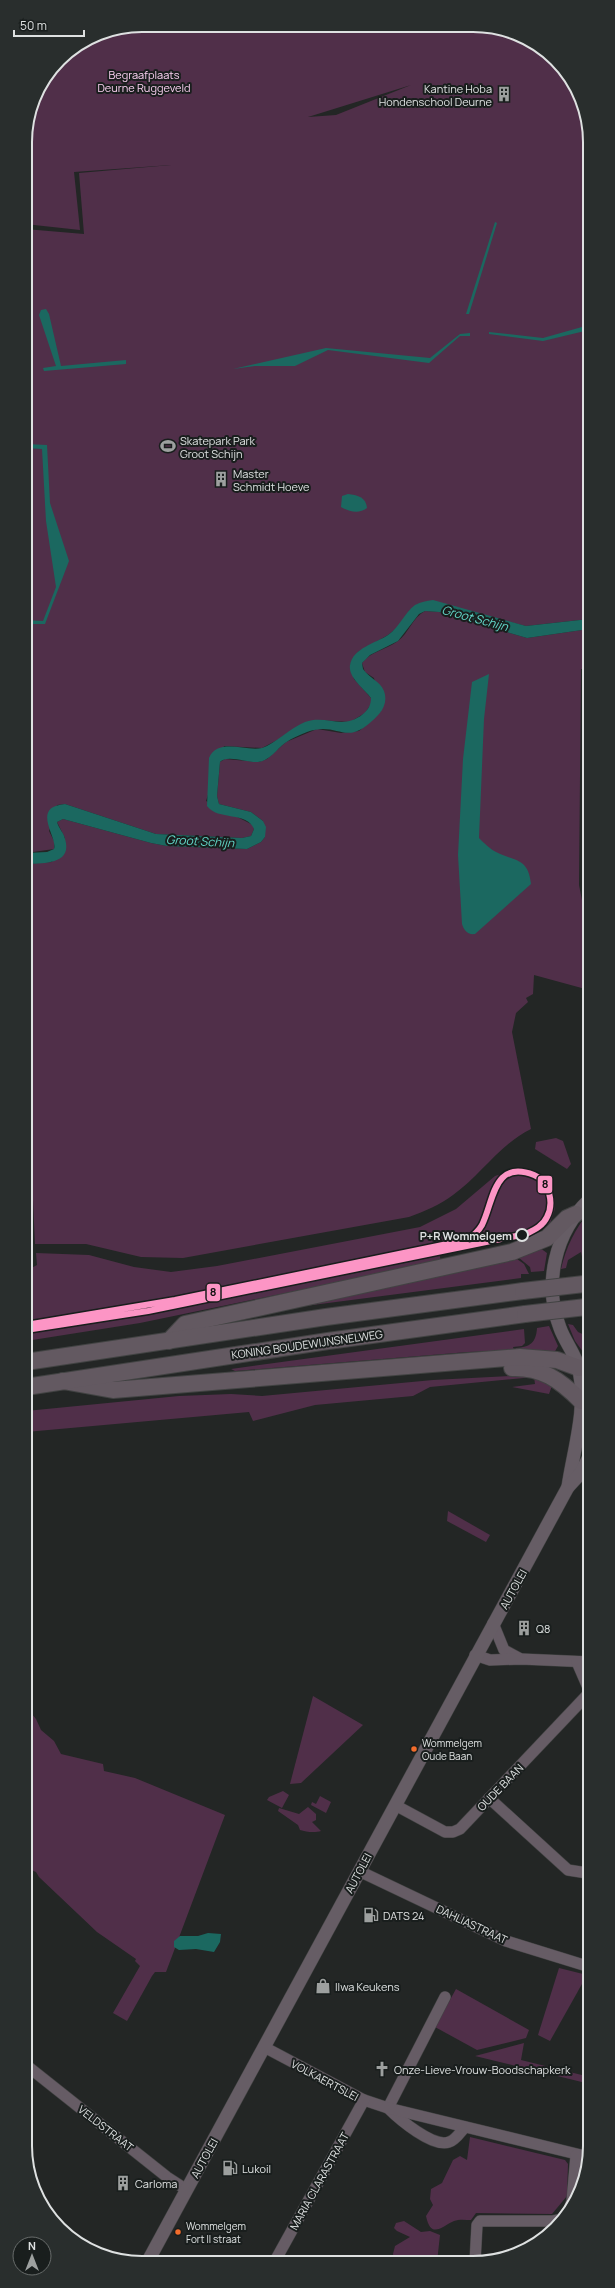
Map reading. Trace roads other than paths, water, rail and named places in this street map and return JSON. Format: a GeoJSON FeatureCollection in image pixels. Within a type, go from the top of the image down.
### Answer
{"type":"FeatureCollection","features":[{"type":"Feature","properties":{"kind":"highway"},"geometry":{"type":"LineString","coordinates":[[169,1341],[185,1324],[512,1252],[547,1238],[567,1218],[576,1214]]}},
{"type":"Feature","properties":{"kind":"highway"},"geometry":{"type":"LineString","coordinates":[[32,1361],[326,1317],[523,1290],[583,1284]]}},
{"type":"Feature","properties":{"kind":"highway","name":"KONING BOUDEWIJNSNELWEG"},"geometry":{"type":"LineString","coordinates":[[32,1386],[328,1341],[583,1307]]}},
{"type":"Feature","properties":{"kind":"highway"},"geometry":{"type":"LineString","coordinates":[[63,1381],[113,1390],[520,1357],[557,1360],[583,1372]]}},
{"type":"Feature","properties":{"kind":"highway"},"geometry":{"type":"LineString","coordinates":[[480,1360],[499,1369],[526,1368],[541,1371],[559,1381],[581,1401]]}},
{"type":"Feature","properties":{"kind":"main road","name":"AUTOLEI"},"geometry":{"type":"LineString","coordinates":[[583,1206],[576,1214],[556,1256],[552,1294],[556,1320],[583,1370]]}},
{"type":"Feature","properties":{"kind":"main road","name":"AUTOLEI"},"geometry":{"type":"LineString","coordinates":[[568,1486],[581,1422],[583,1382]]}},
{"type":"Feature","properties":{"kind":"main road","name":"AUTOLEI"},"geometry":{"type":"LineString","coordinates":[[151,2256],[475,1655],[568,1486],[583,1469]]}},
{"type":"Feature","properties":{"kind":"street"},"geometry":{"type":"LineString","coordinates":[[493,1623],[498,1639],[504,1650],[521,1659]]}},
{"type":"Feature","properties":{"kind":"street"},"geometry":{"type":"LineString","coordinates":[[475,1655],[490,1660],[521,1659],[583,1662]]}},
{"type":"Feature","properties":{"kind":"street","name":"OUDE BAAN"},"geometry":{"type":"LineString","coordinates":[[577,1662],[583,1676]]}},
{"type":"Feature","properties":{"kind":"street","name":"OUDE BAAN"},"geometry":{"type":"LineString","coordinates":[[395,1805],[445,1832],[453,1832],[460,1829],[583,1699]]}},
{"type":"Feature","properties":{"kind":"street"},"geometry":{"type":"LineString","coordinates":[[490,1798],[568,1870],[583,1873]]}},
{"type":"Feature","properties":{"kind":"street","name":"DAHLIASTRAAT"},"geometry":{"type":"LineString","coordinates":[[359,1872],[506,1941],[583,1965]]}},
{"type":"Feature","properties":{"kind":"street"},"geometry":{"type":"LineString","coordinates":[[388,2108],[445,1997]]}},
{"type":"Feature","properties":{"kind":"street","name":"VOLKAERTSLEI"},"geometry":{"type":"LineString","coordinates":[[264,2048],[364,2100],[388,2108],[583,2156]]}},
{"type":"Feature","properties":{"kind":"street","name":"VELDSTRAAT"},"geometry":{"type":"LineString","coordinates":[[32,2070],[168,2177],[187,2190]]}},
{"type":"Feature","properties":{"kind":"street","name":"MARIA CLARASTRAAT"},"geometry":{"type":"LineString","coordinates":[[278,2256],[364,2100]]}},
{"type":"Feature","properties":{"kind":"street","name":"VOLKAERTSLEI"},"geometry":{"type":"LineString","coordinates":[[388,2108],[408,2127],[441,2143],[450,2142],[465,2127]]}},
{"type":"Feature","properties":{"kind":"street"},"geometry":{"type":"LineString","coordinates":[[573,2193],[576,2155]]}},
{"type":"Feature","properties":{"kind":"street"},"geometry":{"type":"LineString","coordinates":[[475,2256],[477,2225],[480,2221],[554,2221]]}},
{"type":"Feature","properties":{"kind":"water"},"geometry":{"type":"Polygon","coordinates":[[[495,222],[497,223],[469,314],[466,314],[495,222]]]}},
{"type":"Feature","properties":{"kind":"water"},"geometry":{"type":"Polygon","coordinates":[[[46,309],[49,314],[61,366],[126,360],[126,364],[44,371],[43,368],[56,366],[39,315],[41,310],[46,309]]]}},
{"type":"Feature","properties":{"kind":"water"},"geometry":{"type":"Polygon","coordinates":[[[583,327],[583,331],[543,341],[489,334],[489,332],[543,338],[583,327]]]}},
{"type":"Feature","properties":{"kind":"water"},"geometry":{"type":"Polygon","coordinates":[[[470,333],[470,336],[460,336],[429,363],[328,350],[295,366],[255,366],[233,369],[326,348],[430,358],[460,334],[470,333]]]}},
{"type":"Feature","properties":{"kind":"water"},"geometry":{"type":"Polygon","coordinates":[[[32,444],[47,445],[50,503],[69,561],[45,624],[32,624],[32,620],[43,621],[56,587],[46,521],[42,449],[32,448],[32,444]]]}},
{"type":"Feature","properties":{"kind":"water"},"geometry":{"type":"Polygon","coordinates":[[[348,494],[358,496],[363,499],[367,508],[354,512],[341,507],[342,496],[348,494]]]}},
{"type":"Feature","properties":{"kind":"water","name":"Groot Schijn"},"geometry":{"type":"Polygon","coordinates":[[[433,600],[526,626],[583,620],[583,630],[527,638],[439,612],[425,611],[419,614],[398,641],[370,655],[362,663],[365,672],[382,688],[385,697],[385,703],[381,711],[368,725],[358,731],[350,733],[328,729],[318,729],[307,732],[288,741],[269,757],[258,762],[227,759],[220,762],[217,796],[219,804],[251,812],[263,821],[266,827],[265,837],[261,842],[247,849],[167,846],[63,819],[57,822],[65,839],[65,854],[54,861],[32,864],[32,853],[47,852],[54,849],[47,816],[49,811],[55,806],[65,804],[156,834],[242,838],[251,836],[254,829],[250,823],[239,818],[212,811],[207,806],[209,758],[213,752],[219,748],[226,747],[262,748],[305,722],[320,720],[341,722],[355,719],[363,714],[369,707],[371,698],[354,679],[350,670],[352,659],[360,650],[392,632],[411,608],[433,600]]]}},
{"type":"Feature","properties":{"kind":"water"},"geometry":{"type":"Polygon","coordinates":[[[489,674],[484,719],[479,838],[494,851],[515,859],[524,865],[527,869],[531,884],[475,934],[470,934],[466,932],[462,924],[458,855],[463,759],[472,682],[489,674]]]}},
{"type":"Feature","properties":{"kind":"water"},"geometry":{"type":"Polygon","coordinates":[[[208,1933],[221,1934],[220,1942],[214,1952],[196,1949],[179,1950],[174,1947],[174,1941],[180,1936],[198,1936],[208,1933]]]}},
{"type":"Feature","properties":{"kind":"place","name":"Kantine Hoba Hondenschool Deurne"},"geometry":{"type":"Point","coordinates":[504,94]}},
{"type":"Feature","properties":{"kind":"place","name":"Skatepark Park Groot Schijn"},"geometry":{"type":"Point","coordinates":[168,446]}},
{"type":"Feature","properties":{"kind":"place","name":"Master Schmidt Hoeve"},"geometry":{"type":"Point","coordinates":[221,479]}},
{"type":"Feature","properties":{"kind":"place","name":"P+R Wommelgem"},"geometry":{"type":"Point","coordinates":[522,1235]}},
{"type":"Feature","properties":{"kind":"place","name":"Q8"},"geometry":{"type":"Point","coordinates":[524,1628]}},
{"type":"Feature","properties":{"kind":"place","name":"Wommelgem Oude Baan"},"geometry":{"type":"Point","coordinates":[414,1749]}},
{"type":"Feature","properties":{"kind":"place","name":"DATS 24"},"geometry":{"type":"Point","coordinates":[371,1915]}},
{"type":"Feature","properties":{"kind":"place","name":"Ilwa Keukens"},"geometry":{"type":"Point","coordinates":[323,1986]}},
{"type":"Feature","properties":{"kind":"place","name":"Onze-Lieve-Vrouw-Boodschapkerk"},"geometry":{"type":"Point","coordinates":[382,2069]}},
{"type":"Feature","properties":{"kind":"place","name":"Lukoil"},"geometry":{"type":"Point","coordinates":[230,2168]}},
{"type":"Feature","properties":{"kind":"place","name":"Carloma"},"geometry":{"type":"Point","coordinates":[123,2183]}},
{"type":"Feature","properties":{"kind":"place","name":"Wommelgem Fort II straat"},"geometry":{"type":"Point","coordinates":[178,2232]}},
{"type":"Feature","properties":{"kind":"park label","name":"Begraafplaats Deurne Ruggeveld"},"geometry":{"type":"Point","coordinates":[144,80]}}]}
